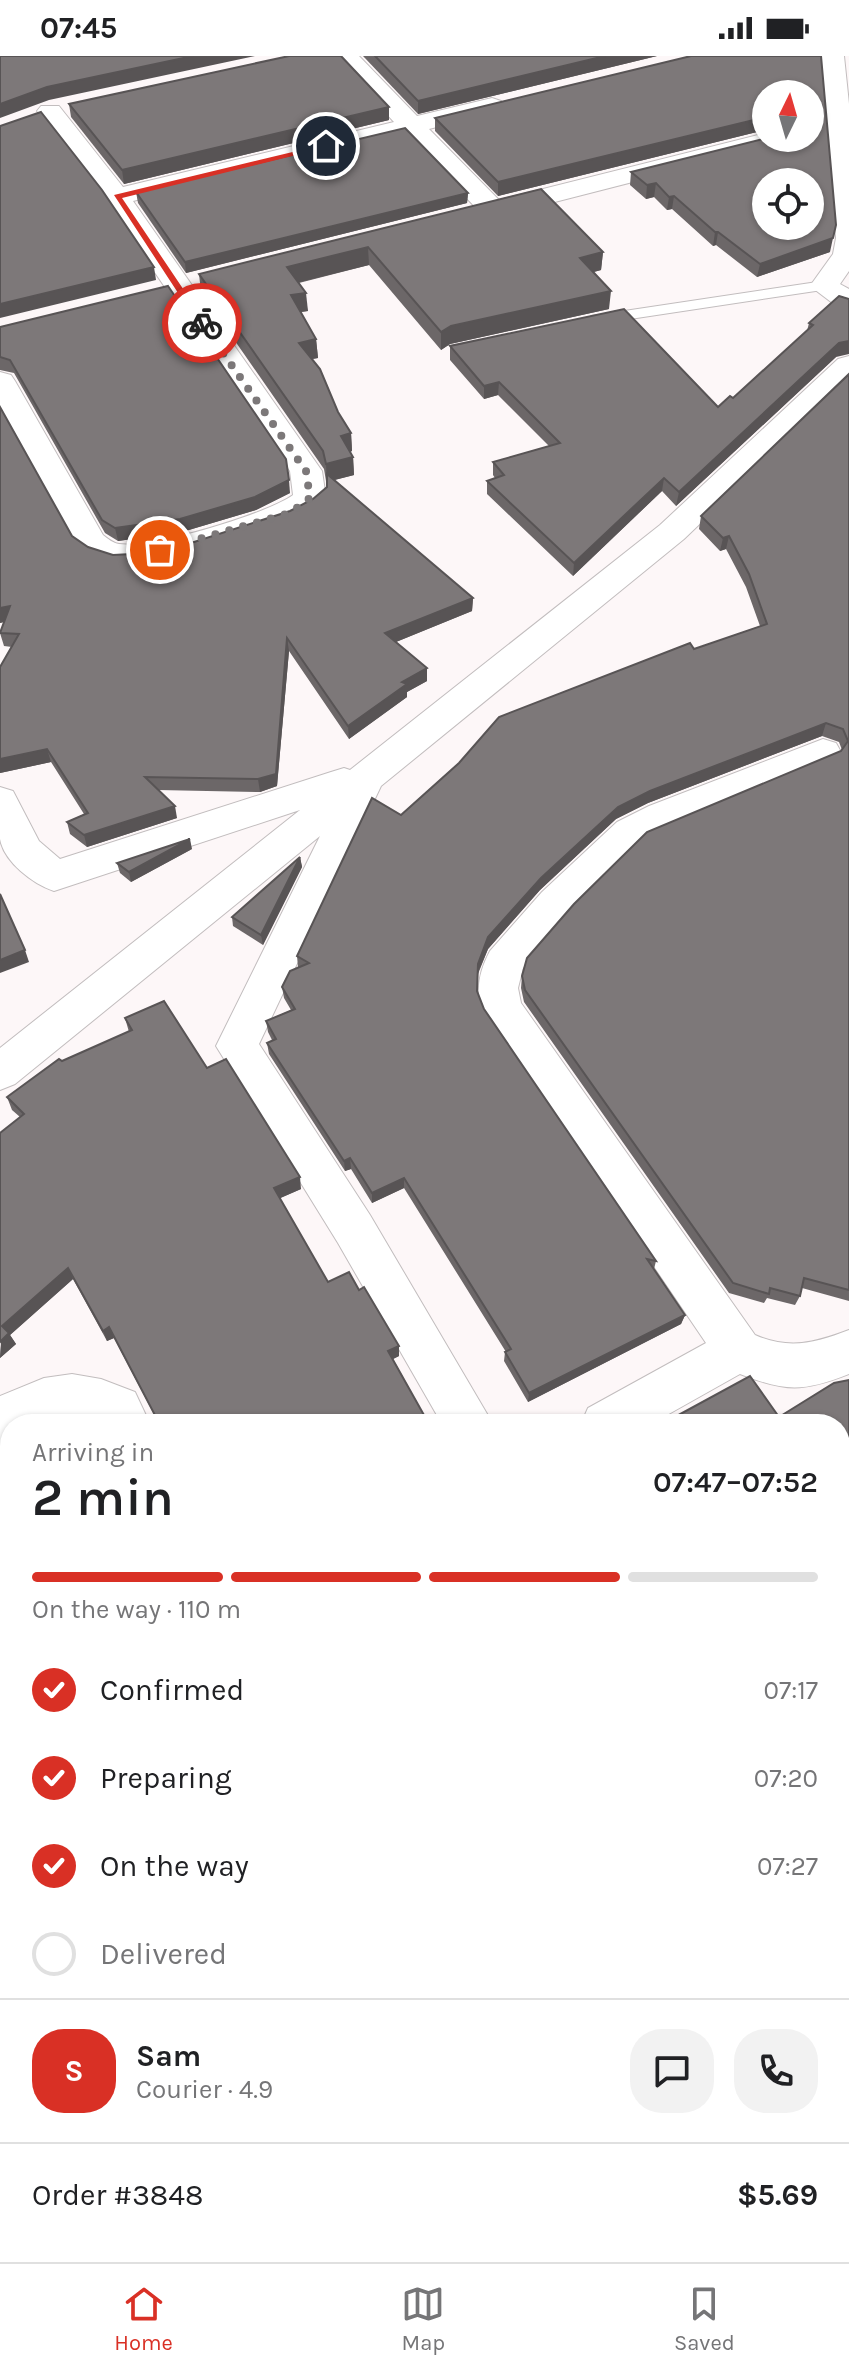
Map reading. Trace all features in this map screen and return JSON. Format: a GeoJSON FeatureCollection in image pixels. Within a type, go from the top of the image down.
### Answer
{"type":"FeatureCollection","features":[{"type":"Feature","properties":{"kind":"street"},"geometry":{"type":"LineString","coordinates":[[345,56],[493,210]]}},
{"type":"Feature","properties":{"kind":"street"},"geometry":{"type":"LineString","coordinates":[[832,56],[849,239],[847,254],[824,286],[849,302]]}},
{"type":"Feature","properties":{"kind":"street"},"geometry":{"type":"LineString","coordinates":[[117,197],[514,101]]}},
{"type":"Feature","properties":{"kind":"street"},"geometry":{"type":"LineString","coordinates":[[0,381],[90,542],[105,551],[117,555],[153,552],[299,508],[310,498],[306,471],[177,287],[63,108],[20,121]]}},
{"type":"Feature","properties":{"kind":"street"},"geometry":{"type":"LineString","coordinates":[[824,126],[839,122]]}},
{"type":"Feature","properties":{"kind":"street"},"geometry":{"type":"LineString","coordinates":[[463,217],[752,144]]}},
{"type":"Feature","properties":{"kind":"street"},"geometry":{"type":"LineString","coordinates":[[0,1072],[672,532],[849,365]]}},
{"type":"Feature","properties":{"kind":"street"},"geometry":{"type":"LineString","coordinates":[[823,752],[662,816],[630,832],[556,903],[504,962],[499,976],[501,1007],[738,1350],[772,1366],[795,1369],[820,1364],[849,1352]]}},
{"type":"Feature","properties":{"kind":"street"},"geometry":{"type":"LineString","coordinates":[[0,801],[12,854],[54,876],[369,773]]}},
{"type":"Feature","properties":{"kind":"street"},"geometry":{"type":"LineString","coordinates":[[369,773],[237,1046],[354,1229],[463,1414]]}},
{"type":"Feature","properties":{"kind":"street"},"geometry":{"type":"LineString","coordinates":[[623,1414],[738,1350]]}},
{"type":"Feature","properties":{"kind":"street"},"geometry":{"type":"LineString","coordinates":[[13,1414],[54,1397],[80,1396],[118,1408],[121,1414]]}},
{"type":"Feature","properties":{"kind":"lane"},"geometry":{"type":"LineString","coordinates":[[586,322],[646,309],[758,298],[824,286]]}},
{"type":"Feature","properties":{"kind":"building"},"geometry":{"type":"Polygon","coordinates":[[[0,56],[193,56],[47,87],[0,104],[0,56]]]}},
{"type":"Feature","properties":{"kind":"building"},"geometry":{"type":"Polygon","coordinates":[[[289,56],[341,56],[389,107],[122,170],[69,104],[289,56]]]}},
{"type":"Feature","properties":{"kind":"building"},"geometry":{"type":"Polygon","coordinates":[[[375,56],[605,56],[418,101],[375,56]]]}},
{"type":"Feature","properties":{"kind":"building"},"geometry":{"type":"Polygon","coordinates":[[[691,56],[821,56],[823,80],[752,80],[752,120],[498,182],[435,118],[691,56]]]}},
{"type":"Feature","properties":{"kind":"building"},"geometry":{"type":"Polygon","coordinates":[[[824,90],[836,225],[833,238],[760,264],[715,232],[674,196],[669,197],[656,183],[647,185],[631,172],[752,142],[752,152],[824,152],[824,90]]]}},
{"type":"Feature","properties":{"kind":"building"},"geometry":{"type":"Polygon","coordinates":[[[41,112],[102,190],[154,267],[0,304],[0,126],[41,112]]]}},
{"type":"Feature","properties":{"kind":"building"},"geometry":{"type":"Polygon","coordinates":[[[405,128],[468,193],[185,262],[136,192],[405,128]]]}},
{"type":"Feature","properties":{"kind":"building"},"geometry":{"type":"Polygon","coordinates":[[[541,189],[603,252],[580,258],[611,291],[451,326],[441,332],[368,247],[287,267],[306,293],[291,295],[316,339],[299,343],[320,369],[338,412],[351,433],[341,436],[353,457],[326,464],[323,451],[199,274],[541,189]]]}},
{"type":"Feature","properties":{"kind":"building"},"geometry":{"type":"Polygon","coordinates":[[[168,286],[286,459],[289,480],[255,497],[180,519],[115,528],[102,520],[10,360],[0,357],[0,327],[168,286]]]}},
{"type":"Feature","properties":{"kind":"building"},"geometry":{"type":"Polygon","coordinates":[[[839,296],[849,299],[849,341],[839,343],[679,492],[664,478],[574,563],[487,481],[504,475],[493,462],[560,443],[499,382],[484,386],[450,346],[624,309],[718,407],[730,396],[733,398],[813,325],[809,323],[839,296]]]}},
{"type":"Feature","properties":{"kind":"building"},"geometry":{"type":"Polygon","coordinates":[[[849,374],[849,1290],[804,1278],[800,1296],[770,1288],[769,1294],[733,1283],[525,990],[522,976],[527,958],[574,904],[647,832],[841,751],[848,741],[843,729],[826,723],[650,791],[618,807],[541,878],[488,937],[478,964],[477,991],[484,1009],[656,1261],[647,1259],[685,1315],[529,1393],[505,1352],[511,1349],[404,1178],[372,1193],[350,1158],[344,1161],[267,1043],[276,1039],[266,1021],[295,1009],[282,987],[290,971],[309,963],[297,956],[372,798],[401,815],[459,763],[499,717],[690,643],[694,649],[767,624],[749,574],[729,536],[723,538],[701,516],[849,374]]]}},
{"type":"Feature","properties":{"kind":"building"},"geometry":{"type":"Polygon","coordinates":[[[0,407],[72,536],[88,547],[113,555],[191,543],[290,511],[313,499],[327,487],[327,474],[473,598],[385,633],[427,668],[402,682],[407,684],[348,726],[287,638],[276,774],[258,779],[145,777],[175,806],[84,835],[67,822],[88,813],[47,749],[0,759],[0,667],[19,634],[0,633],[10,606],[0,608],[0,407]]]}},
{"type":"Feature","properties":{"kind":"building"},"geometry":{"type":"Polygon","coordinates":[[[190,839],[129,872],[117,863],[190,839]]]}},
{"type":"Feature","properties":{"kind":"building"},"geometry":{"type":"Polygon","coordinates":[[[300,857],[261,935],[232,917],[300,857]]]}},
{"type":"Feature","properties":{"kind":"building"},"geometry":{"type":"Polygon","coordinates":[[[0,894],[25,950],[0,960],[0,894]]]}},
{"type":"Feature","properties":{"kind":"building"},"geometry":{"type":"Polygon","coordinates":[[[164,1001],[207,1068],[226,1059],[300,1177],[274,1188],[328,1282],[349,1272],[359,1290],[364,1287],[399,1346],[388,1351],[423,1414],[154,1414],[109,1327],[103,1331],[68,1268],[2,1326],[9,1333],[0,1342],[0,1133],[24,1114],[7,1097],[59,1059],[62,1061],[132,1030],[125,1018],[164,1001]]]}},
{"type":"Feature","properties":{"kind":"building"},"geometry":{"type":"Polygon","coordinates":[[[750,1376],[777,1414],[680,1414],[750,1376]]]}},
{"type":"Feature","properties":{"kind":"building"},"geometry":{"type":"Polygon","coordinates":[[[849,1380],[849,1414],[784,1414],[834,1383],[849,1380]]]}},
{"type":"Feature","properties":{"kind":"way so far"},"geometry":{"type":"LineString","coordinates":[[160,550],[290,513],[310,498],[306,471],[202,323]]}},
{"type":"Feature","properties":{"kind":"route"},"geometry":{"type":"LineString","coordinates":[[202,323],[117,197],[326,146]]}}]}
